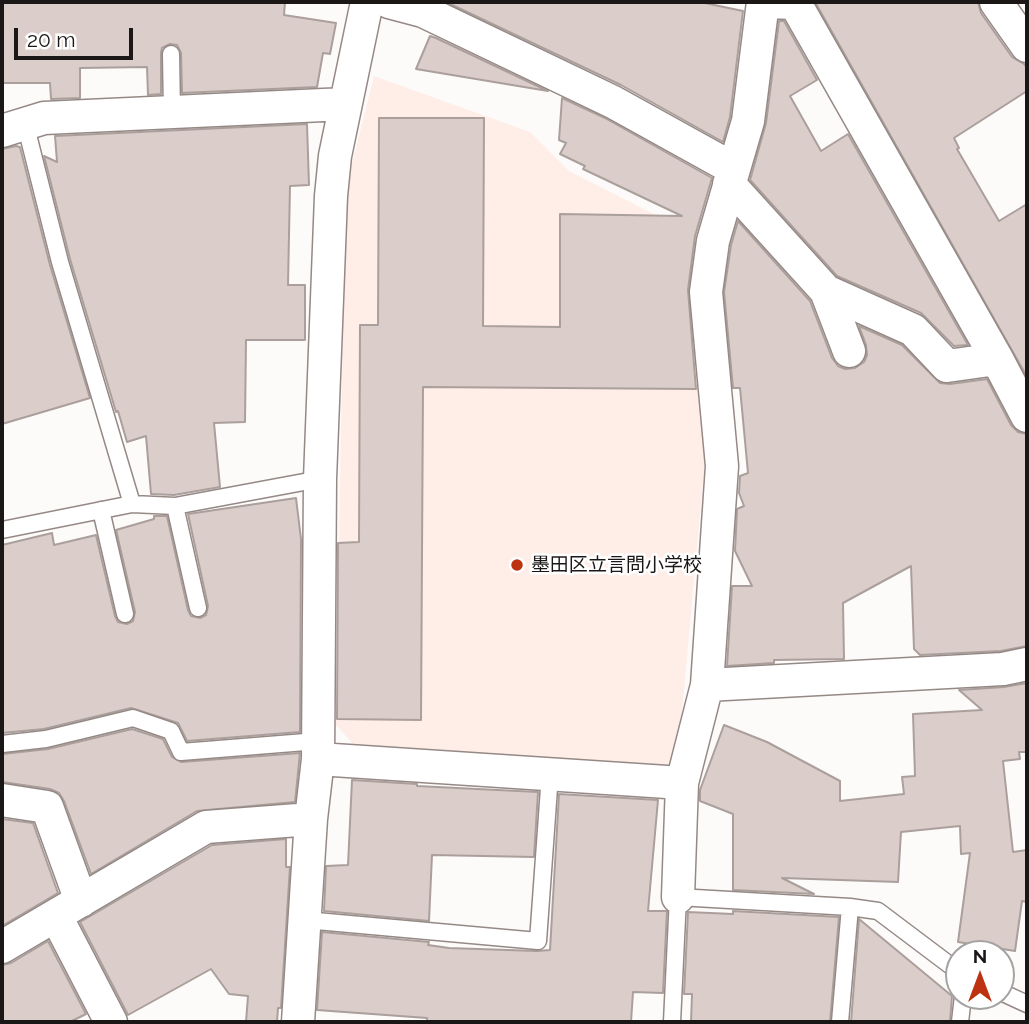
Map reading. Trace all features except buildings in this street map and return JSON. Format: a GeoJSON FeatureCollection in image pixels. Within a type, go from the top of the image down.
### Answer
{"type":"FeatureCollection","features":[{"type":"Feature","properties":{"kind":"street"},"geometry":{"type":"LineString","coordinates":[[298,1022],[317,750],[320,479],[331,196],[335,156],[367,2]]}},
{"type":"Feature","properties":{"kind":"street"},"geometry":{"type":"LineString","coordinates":[[389,2],[423,11],[613,102],[732,176],[826,291],[849,351]]}},
{"type":"Feature","properties":{"kind":"street"},"geometry":{"type":"LineString","coordinates":[[678,897],[682,783],[707,685],[722,466],[706,292],[713,241],[780,2]]}},
{"type":"Feature","properties":{"kind":"street"},"geometry":{"type":"LineString","coordinates":[[780,2],[997,359],[1027,416]]}},
{"type":"Feature","properties":{"kind":"street"},"geometry":{"type":"LineString","coordinates":[[996,2],[1027,46]]}},
{"type":"Feature","properties":{"kind":"street"},"geometry":{"type":"LineString","coordinates":[[13,127],[44,118],[345,104]]}},
{"type":"Feature","properties":{"kind":"street"},"geometry":{"type":"LineString","coordinates":[[826,291],[913,330],[947,366],[997,359]]}},
{"type":"Feature","properties":{"kind":"street"},"geometry":{"type":"LineString","coordinates":[[707,685],[1003,669],[1027,664]]}},
{"type":"Feature","properties":{"kind":"street"},"geometry":{"type":"LineString","coordinates":[[317,750],[551,774],[682,783]]}},
{"type":"Feature","properties":{"kind":"street"},"geometry":{"type":"LineString","coordinates":[[2,800],[47,807],[68,908],[111,1022]]}},
{"type":"Feature","properties":{"kind":"street"},"geometry":{"type":"LineString","coordinates":[[2,947],[206,827],[311,819]]}},
{"type":"Feature","properties":{"kind":"lane"},"geometry":{"type":"LineString","coordinates":[[171,54],[172,112]]}},
{"type":"Feature","properties":{"kind":"lane"},"geometry":{"type":"LineString","coordinates":[[13,127],[60,262],[132,504]]}},
{"type":"Feature","properties":{"kind":"lane"},"geometry":{"type":"LineString","coordinates":[[2,530],[132,504],[175,506],[320,479]]}},
{"type":"Feature","properties":{"kind":"lane"},"geometry":{"type":"LineString","coordinates":[[175,506],[198,608]]}},
{"type":"Feature","properties":{"kind":"lane"},"geometry":{"type":"LineString","coordinates":[[101,510],[125,614]]}},
{"type":"Feature","properties":{"kind":"lane"},"geometry":{"type":"LineString","coordinates":[[2,744],[46,739],[134,718],[171,731],[181,752],[317,750]]}},
{"type":"Feature","properties":{"kind":"lane"},"geometry":{"type":"LineString","coordinates":[[305,920],[538,941],[551,774]]}},
{"type":"Feature","properties":{"kind":"lane"},"geometry":{"type":"LineString","coordinates":[[672,1022],[678,897],[878,911],[945,961]]}},
{"type":"Feature","properties":{"kind":"lane"},"geometry":{"type":"LineString","coordinates":[[840,1022],[850,907]]}},
{"type":"Feature","properties":{"kind":"shaded area","name":"墨田区立言問小学校"},"geometry":{"type":"Polygon","coordinates":[[[374,76],[530,132],[569,171],[699,237],[710,405],[678,756],[663,768],[354,745],[336,725],[345,192],[374,76]]]}},
{"type":"Feature","properties":{"kind":"place","name":"墨田区立言問小学校"},"geometry":{"type":"Point","coordinates":[517,565]}}]}
